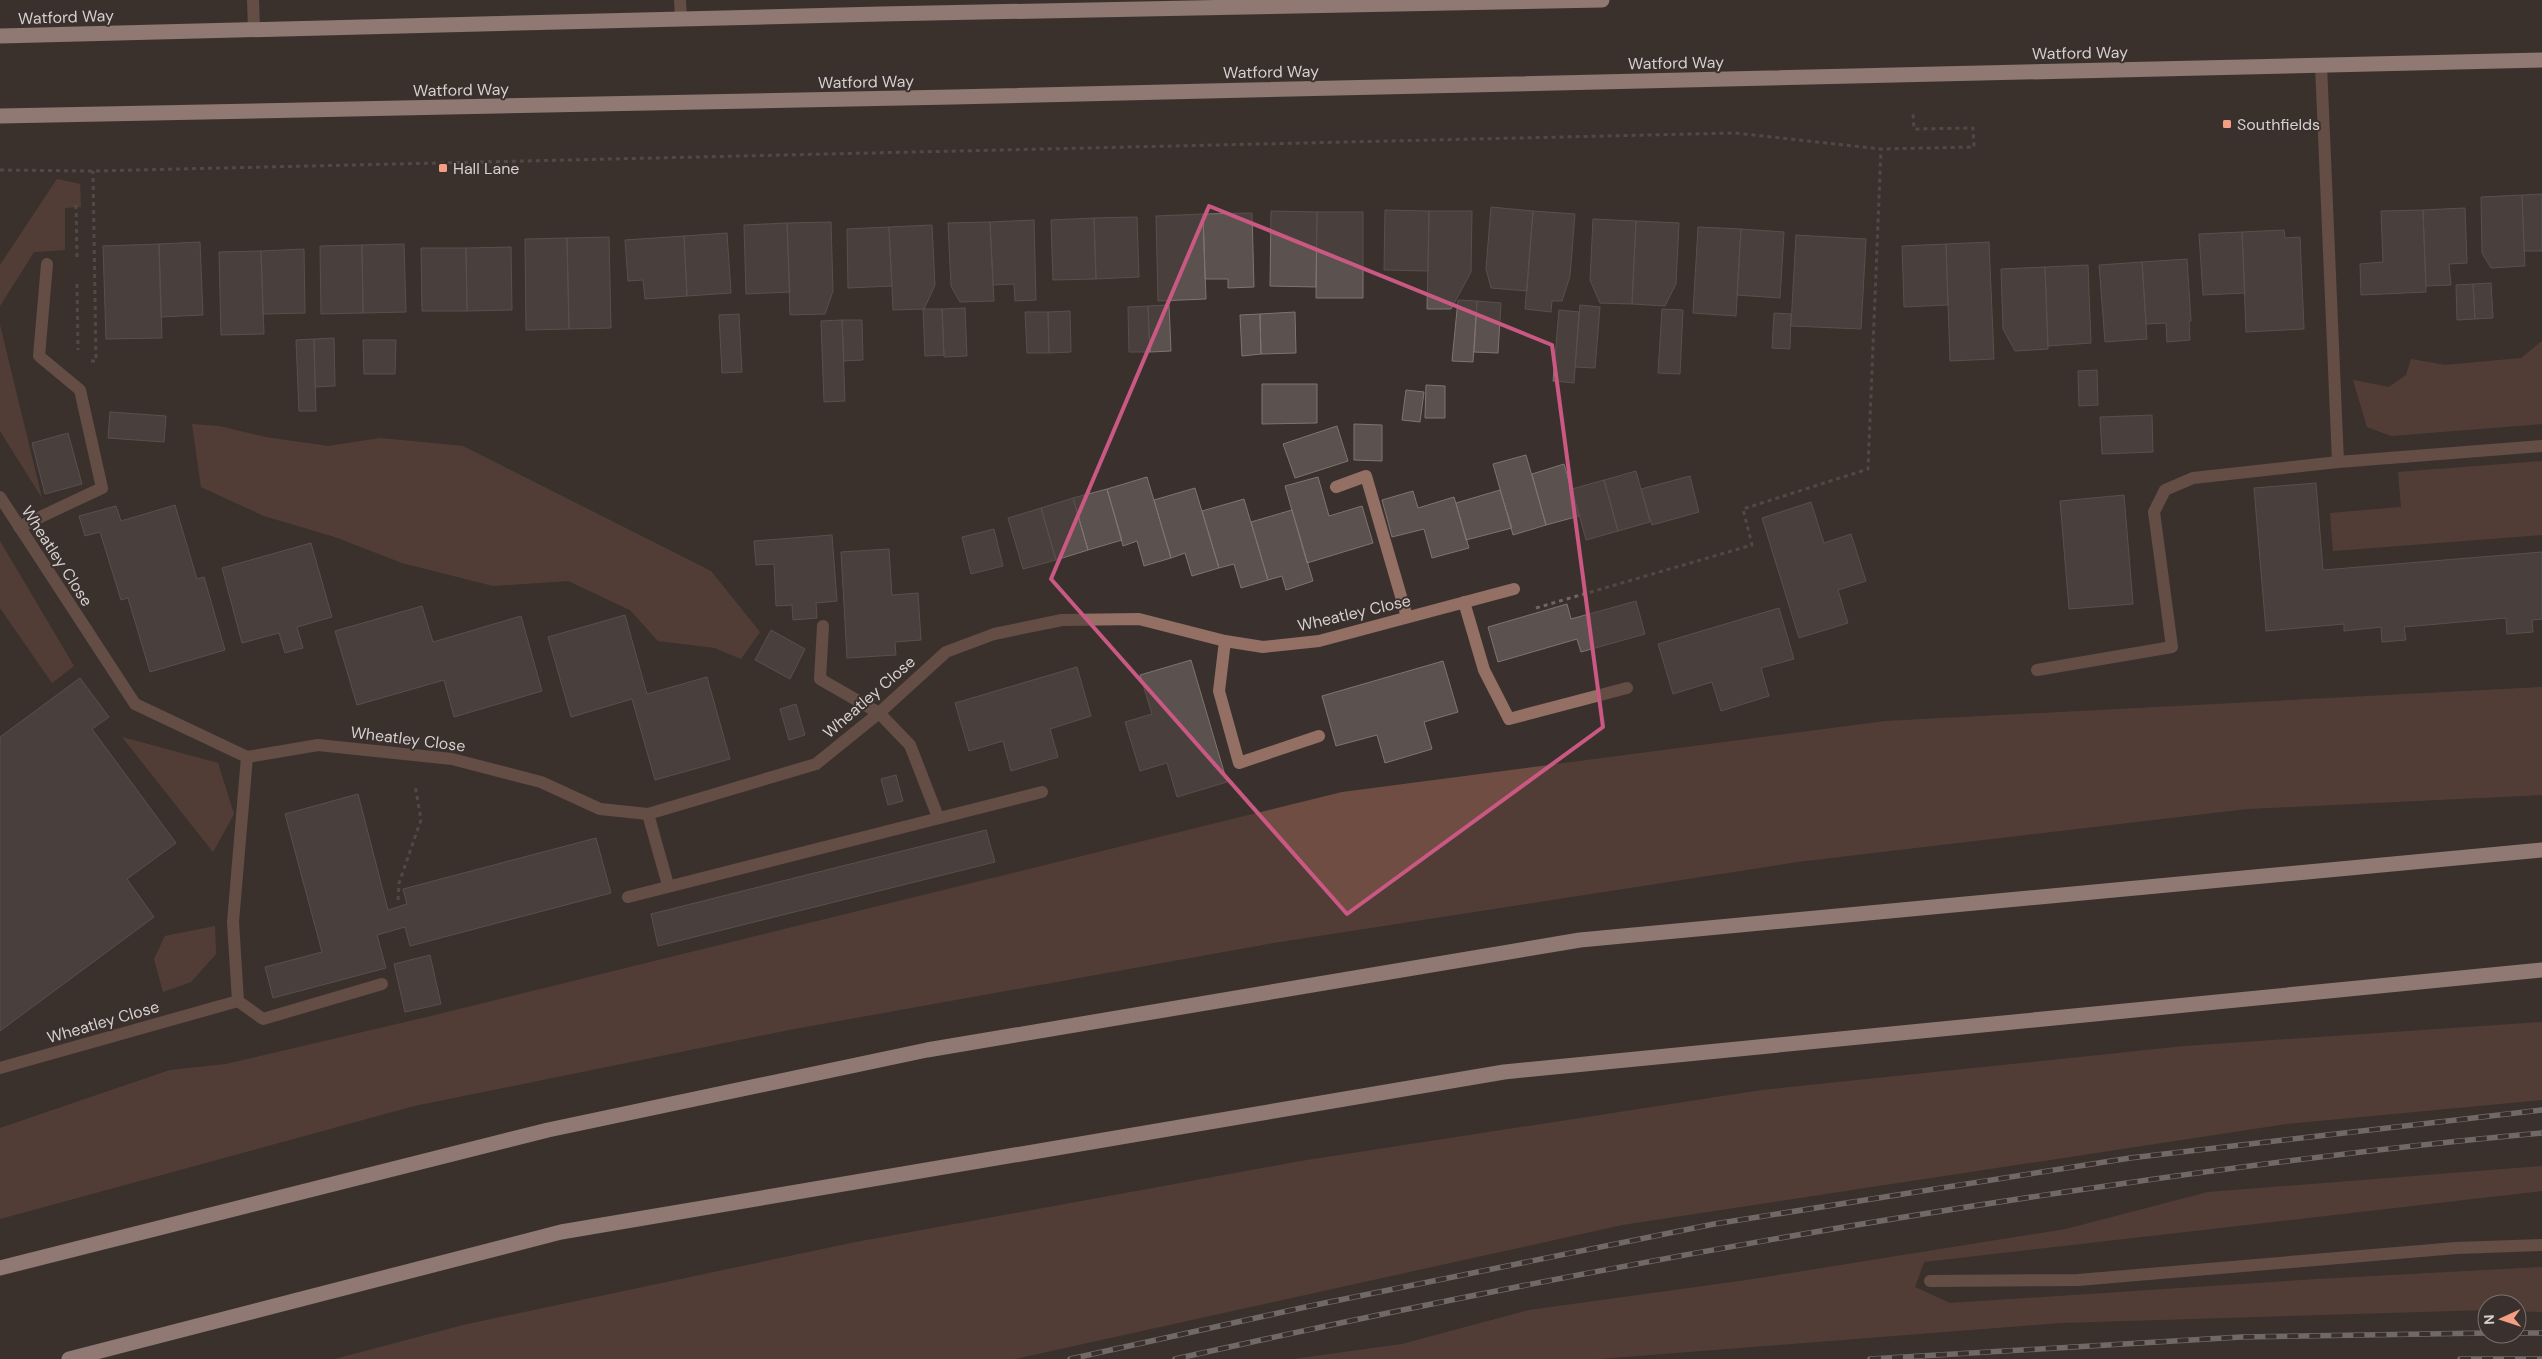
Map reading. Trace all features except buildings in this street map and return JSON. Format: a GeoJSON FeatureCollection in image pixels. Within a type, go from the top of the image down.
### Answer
{"type":"FeatureCollection","features":[{"type":"Feature","properties":{"kind":"highway","name":"Watford Way"},"geometry":{"type":"LineString","coordinates":[[0,36],[681,19],[1602,0]]}},
{"type":"Feature","properties":{"kind":"highway","name":"Watford Way"},"geometry":{"type":"LineString","coordinates":[[0,116],[943,98],[2542,60]]}},
{"type":"Feature","properties":{"kind":"highway"},"geometry":{"type":"LineString","coordinates":[[0,1268],[548,1130],[907,1054],[1580,940],[2542,850]]}},
{"type":"Feature","properties":{"kind":"highway"},"geometry":{"type":"LineString","coordinates":[[69,1359],[562,1232],[1504,1072],[2542,970]]}},
{"type":"Feature","properties":{"kind":"street"},"geometry":{"type":"LineString","coordinates":[[254,0],[254,29]]}},
{"type":"Feature","properties":{"kind":"street"},"geometry":{"type":"LineString","coordinates":[[680,0],[681,19]]}},
{"type":"Feature","properties":{"kind":"street"},"geometry":{"type":"LineString","coordinates":[[2321,65],[2338,462]]}},
{"type":"Feature","properties":{"kind":"street"},"geometry":{"type":"LineString","coordinates":[[19,527],[102,488],[80,390],[39,356],[47,264]]}},
{"type":"Feature","properties":{"kind":"street"},"geometry":{"type":"LineString","coordinates":[[2037,670],[2172,647],[2154,512],[2164,490],[2193,478],[2338,462],[2542,446]]}},
{"type":"Feature","properties":{"kind":"street"},"geometry":{"type":"LineString","coordinates":[[1336,486],[1366,476],[1407,618]]}},
{"type":"Feature","properties":{"kind":"street","name":"Wheatley Close"},"geometry":{"type":"LineString","coordinates":[[0,497],[135,704],[247,757],[318,745],[452,759],[542,782],[600,809],[648,814],[816,764],[879,713],[946,652],[994,634],[1062,620],[1139,619],[1225,641],[1263,647],[1319,641],[1514,589]]}},
{"type":"Feature","properties":{"kind":"street"},"geometry":{"type":"LineString","coordinates":[[1464,602],[1484,670],[1509,719],[1627,688]]}},
{"type":"Feature","properties":{"kind":"street"},"geometry":{"type":"LineString","coordinates":[[823,626],[820,679],[879,713],[910,745],[938,818]]}},
{"type":"Feature","properties":{"kind":"street"},"geometry":{"type":"LineString","coordinates":[[1225,641],[1219,692],[1239,763],[1319,736]]}},
{"type":"Feature","properties":{"kind":"street"},"geometry":{"type":"LineString","coordinates":[[247,757],[233,922],[238,1001],[263,1019],[382,984]]}},
{"type":"Feature","properties":{"kind":"street"},"geometry":{"type":"LineString","coordinates":[[628,897],[1042,792]]}},
{"type":"Feature","properties":{"kind":"street"},"geometry":{"type":"LineString","coordinates":[[648,814],[668,886]]}},
{"type":"Feature","properties":{"kind":"street","name":"Wheatley Close"},"geometry":{"type":"LineString","coordinates":[[0,1068],[238,1001]]}},
{"type":"Feature","properties":{"kind":"street"},"geometry":{"type":"LineString","coordinates":[[1930,1281],[2078,1280],[2456,1248],[2542,1245]]}},
{"type":"Feature","properties":{"kind":"path"},"geometry":{"type":"LineString","coordinates":[[0,170],[93,171],[1735,133],[1881,149],[1974,147],[1973,128],[1914,129],[1913,114]]}},
{"type":"Feature","properties":{"kind":"path"},"geometry":{"type":"LineString","coordinates":[[1528,611],[1752,545],[1742,509],[1868,469],[1881,149]]}},
{"type":"Feature","properties":{"kind":"path"},"geometry":{"type":"LineString","coordinates":[[87,361],[96,361],[93,171]]}},
{"type":"Feature","properties":{"kind":"path"},"geometry":{"type":"LineString","coordinates":[[76,205],[77,264]]}},
{"type":"Feature","properties":{"kind":"path"},"geometry":{"type":"LineString","coordinates":[[77,283],[78,352]]}},
{"type":"Feature","properties":{"kind":"path"},"geometry":{"type":"LineString","coordinates":[[398,900],[399,883],[421,820],[410,754]]}},
{"type":"Feature","properties":{"kind":"highlighted area"},"geometry":{"type":"Polygon","coordinates":[[[1209,206],[1552,345],[1603,727],[1347,914],[1051,579],[1209,206]]]}},
{"type":"Feature","properties":{"kind":"shaded area"},"geometry":{"type":"Polygon","coordinates":[[[57,179],[80,184],[81,207],[65,208],[65,250],[34,252],[0,306],[0,265],[57,179]]]}},
{"type":"Feature","properties":{"kind":"shaded area"},"geometry":{"type":"Polygon","coordinates":[[[0,325],[42,498],[0,431],[0,325]]]}},
{"type":"Feature","properties":{"kind":"shaded area"},"geometry":{"type":"Polygon","coordinates":[[[2542,341],[2542,424],[2391,436],[2367,427],[2353,380],[2389,387],[2406,375],[2411,359],[2445,365],[2521,358],[2542,341]]]}},
{"type":"Feature","properties":{"kind":"shaded area"},"geometry":{"type":"Polygon","coordinates":[[[192,424],[219,426],[265,437],[328,446],[380,438],[463,446],[711,571],[760,632],[741,659],[715,648],[658,641],[630,610],[568,581],[493,586],[402,563],[335,537],[264,516],[201,487],[192,424]]]}},
{"type":"Feature","properties":{"kind":"shaded area"},"geometry":{"type":"Polygon","coordinates":[[[2542,461],[2542,535],[2333,551],[2330,513],[2401,507],[2398,472],[2542,461]]]}},
{"type":"Feature","properties":{"kind":"shaded area"},"geometry":{"type":"Polygon","coordinates":[[[0,541],[74,666],[52,683],[0,608],[0,541]]]}},
{"type":"Feature","properties":{"kind":"shaded area"},"geometry":{"type":"Polygon","coordinates":[[[2542,687],[2542,795],[2247,809],[1797,862],[1273,943],[794,1029],[414,1106],[0,1219],[0,1128],[170,1070],[226,1064],[431,1016],[1342,792],[1886,721],[2542,687]]]}},
{"type":"Feature","properties":{"kind":"shaded area"},"geometry":{"type":"Polygon","coordinates":[[[122,737],[218,763],[234,814],[213,852],[122,737]]]}},
{"type":"Feature","properties":{"kind":"shaded area"},"geometry":{"type":"Polygon","coordinates":[[[215,926],[216,954],[191,982],[163,992],[154,959],[165,936],[215,926]]]}},
{"type":"Feature","properties":{"kind":"shaded area"},"geometry":{"type":"Polygon","coordinates":[[[2542,1022],[2542,1100],[2286,1124],[1622,1225],[1015,1359],[335,1359],[463,1325],[856,1242],[1301,1161],[1762,1090],[2185,1046],[2542,1022]]]}},
{"type":"Feature","properties":{"kind":"shaded area"},"geometry":{"type":"Polygon","coordinates":[[[2542,1166],[2542,1191],[1924,1262],[1915,1287],[1950,1303],[2318,1279],[2542,1267],[2542,1312],[2527,1311],[2527,1294],[2477,1294],[2477,1310],[2060,1323],[1599,1359],[1293,1359],[1402,1344],[1529,1310],[1747,1280],[2066,1229],[2208,1192],[2542,1166]]]}},
{"type":"Feature","properties":{"kind":"railway"},"geometry":{"type":"LineString","coordinates":[[1070,1359],[1310,1306],[1714,1224],[2130,1158],[2542,1110]]}},
{"type":"Feature","properties":{"kind":"railway"},"geometry":{"type":"LineString","coordinates":[[1175,1359],[1523,1286],[1872,1222],[2269,1163],[2542,1133]]}},
{"type":"Feature","properties":{"kind":"railway"},"geometry":{"type":"LineString","coordinates":[[1870,1359],[2241,1337],[2477,1333]]}},
{"type":"Feature","properties":{"kind":"railway"},"geometry":{"type":"LineString","coordinates":[[2527,1333],[2542,1333]]}},
{"type":"Feature","properties":{"kind":"railway"},"geometry":{"type":"LineString","coordinates":[[2460,1359],[2542,1359]]}},
{"type":"Feature","properties":{"kind":"place","name":"Southfields"},"geometry":{"type":"Point","coordinates":[2227,124]}},
{"type":"Feature","properties":{"kind":"place","name":"Hall Lane"},"geometry":{"type":"Point","coordinates":[443,168]}}]}
